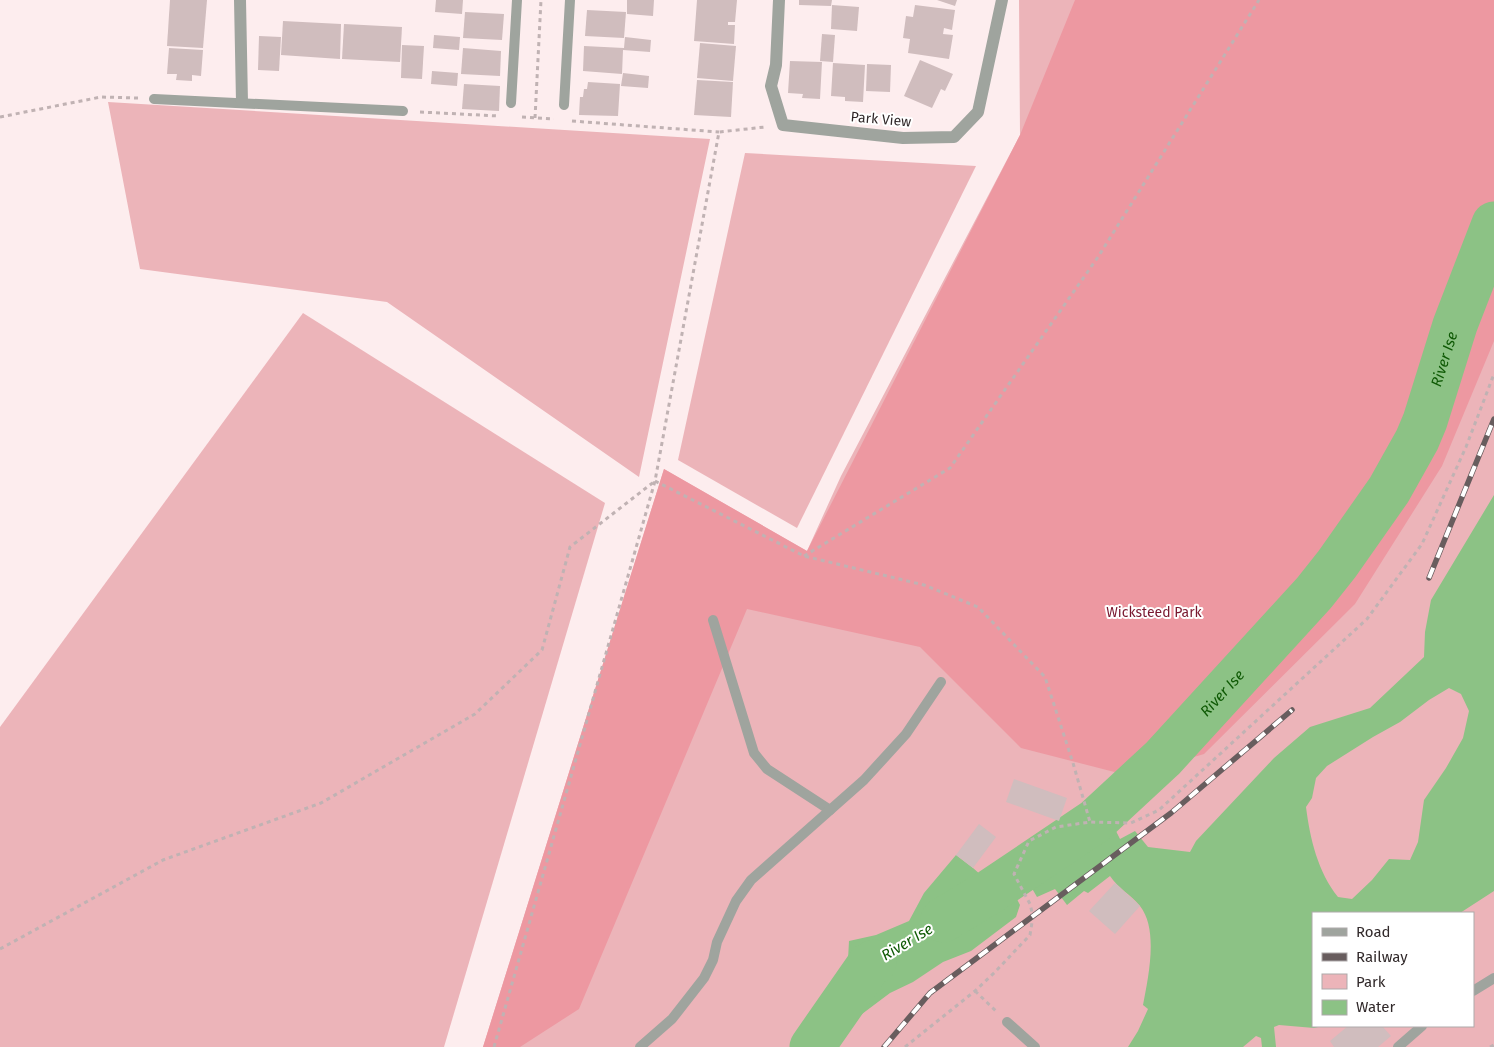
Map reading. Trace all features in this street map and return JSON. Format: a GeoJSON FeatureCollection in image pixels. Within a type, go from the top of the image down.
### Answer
{"type":"FeatureCollection","features":[{"type":"Feature","properties":{"kind":"street"},"geometry":{"type":"LineString","coordinates":[[240,0],[242,102]]}},
{"type":"Feature","properties":{"kind":"street"},"geometry":{"type":"LineString","coordinates":[[779,0],[776,65],[771,86],[784,125]]}},
{"type":"Feature","properties":{"kind":"street","name":"Park View"},"geometry":{"type":"LineString","coordinates":[[784,125],[903,138],[954,138],[978,112],[1002,0]]}},
{"type":"Feature","properties":{"kind":"lane"},"geometry":{"type":"LineString","coordinates":[[511,103],[517,0]]}},
{"type":"Feature","properties":{"kind":"lane"},"geometry":{"type":"LineString","coordinates":[[564,105],[570,0]]}},
{"type":"Feature","properties":{"kind":"lane"},"geometry":{"type":"LineString","coordinates":[[154,99],[403,111]]}},
{"type":"Feature","properties":{"kind":"lane"},"geometry":{"type":"LineString","coordinates":[[713,620],[754,753],[767,768],[830,810]]}},
{"type":"Feature","properties":{"kind":"lane"},"geometry":{"type":"LineString","coordinates":[[640,1047],[672,1019],[704,978],[713,960],[717,942],[736,901],[751,880],[864,780],[906,734],[941,682]]}},
{"type":"Feature","properties":{"kind":"lane"},"geometry":{"type":"LineString","coordinates":[[1474,990],[1494,978]]}},
{"type":"Feature","properties":{"kind":"lane"},"geometry":{"type":"LineString","coordinates":[[1007,1022],[1035,1047]]}},
{"type":"Feature","properties":{"kind":"lane"},"geometry":{"type":"LineString","coordinates":[[1398,1047],[1421,1027]]}},
{"type":"Feature","properties":{"kind":"path"},"geometry":{"type":"LineString","coordinates":[[535,118],[541,0]]}},
{"type":"Feature","properties":{"kind":"path"},"geometry":{"type":"LineString","coordinates":[[804,556],[950,468],[1098,258],[1259,0]]}},
{"type":"Feature","properties":{"kind":"path"},"geometry":{"type":"LineString","coordinates":[[0,118],[102,97],[154,99]]}},
{"type":"Feature","properties":{"kind":"path"},"geometry":{"type":"LineString","coordinates":[[494,1047],[655,480],[719,132],[784,125]]}},
{"type":"Feature","properties":{"kind":"path"},"geometry":{"type":"LineString","coordinates":[[905,1047],[975,991],[1030,936],[1033,916],[1030,904],[1014,874],[1029,841],[1056,827],[1090,822],[1130,823],[1159,810],[1367,620],[1422,544],[1466,446],[1494,374]]}},
{"type":"Feature","properties":{"kind":"path"},"geometry":{"type":"LineString","coordinates":[[655,480],[804,556],[924,585],[978,607],[1045,677],[1090,822]]}},
{"type":"Feature","properties":{"kind":"path"},"geometry":{"type":"LineString","coordinates":[[0,949],[162,860],[321,803],[475,714],[542,650],[570,547],[655,480]]}},
{"type":"Feature","properties":{"kind":"path"},"geometry":{"type":"LineString","coordinates":[[975,991],[1007,1022]]}},
{"type":"Feature","properties":{"kind":"path"},"geometry":{"type":"LineString","coordinates":[[1490,1047],[1494,1045]]}},
{"type":"Feature","properties":{"kind":"green space","name":"Wicksteed Park"},"geometry":{"type":"Polygon","coordinates":[[[1019,0],[1494,0],[1494,1047],[483,1047],[664,469],[807,551],[841,476],[1020,135],[1019,0]]]}},
{"type":"Feature","properties":{"kind":"green space"},"geometry":{"type":"Polygon","coordinates":[[[1075,0],[1494,0],[1494,341],[1442,466],[1355,604],[1204,754],[1130,776],[1021,748],[920,647],[747,609],[579,1009],[520,1047],[483,1047],[664,469],[807,551],[1020,135],[1075,0]]]}},
{"type":"Feature","properties":{"kind":"green space"},"geometry":{"type":"Polygon","coordinates":[[[108,102],[710,139],[639,477],[387,302],[140,269],[108,102]]]}},
{"type":"Feature","properties":{"kind":"green space"},"geometry":{"type":"Polygon","coordinates":[[[745,153],[976,166],[797,528],[678,460],[745,153]]]}},
{"type":"Feature","properties":{"kind":"green space"},"geometry":{"type":"Polygon","coordinates":[[[303,313],[605,503],[444,1047],[0,1047],[0,727],[303,313]]]}},
{"type":"Feature","properties":{"kind":"water"},"geometry":{"type":"Polygon","coordinates":[[[1494,495],[1494,891],[1462,912],[1312,912],[1312,1027],[1318,1027],[1314,1028],[1279,1025],[1274,1027],[1276,1047],[1262,1047],[1261,1038],[1256,1036],[1243,1047],[1128,1047],[1148,1009],[1143,1005],[1151,941],[1146,916],[1140,906],[1110,876],[1088,893],[1084,891],[1067,905],[1055,889],[1037,897],[1023,873],[1036,857],[1062,839],[1077,841],[1099,829],[1115,829],[1120,839],[1135,831],[1148,847],[1190,852],[1196,841],[1274,758],[1310,727],[1370,708],[1424,657],[1425,632],[1431,600],[1494,495]],[[1449,688],[1429,700],[1400,722],[1327,766],[1316,778],[1312,798],[1306,807],[1310,831],[1320,866],[1338,897],[1352,899],[1372,880],[1389,859],[1410,860],[1418,842],[1424,800],[1446,768],[1463,738],[1469,711],[1461,694],[1449,688]]]}},
{"type":"Feature","properties":{"kind":"water"},"geometry":{"type":"Polygon","coordinates":[[[956,855],[999,891],[1009,884],[1020,905],[1016,917],[971,951],[943,962],[913,982],[890,993],[854,1020],[834,1009],[847,978],[849,941],[876,935],[909,921],[924,893],[956,855]]]}},
{"type":"Feature","properties":{"kind":"building"},"geometry":{"type":"Polygon","coordinates":[[[170,0],[207,0],[203,48],[167,46],[170,0]]]}},
{"type":"Feature","properties":{"kind":"building"},"geometry":{"type":"Polygon","coordinates":[[[436,0],[463,0],[462,14],[435,12],[436,0]]]}},
{"type":"Feature","properties":{"kind":"building"},"geometry":{"type":"Polygon","coordinates":[[[627,0],[654,0],[653,16],[627,14],[627,0]]]}},
{"type":"Feature","properties":{"kind":"building"},"geometry":{"type":"Polygon","coordinates":[[[697,0],[737,0],[735,22],[728,22],[728,25],[735,25],[734,44],[694,41],[697,0]]]}},
{"type":"Feature","properties":{"kind":"building"},"geometry":{"type":"Polygon","coordinates":[[[799,0],[832,0],[831,6],[799,5],[799,0]]]}},
{"type":"Feature","properties":{"kind":"building"},"geometry":{"type":"Polygon","coordinates":[[[937,0],[957,0],[955,6],[937,0]]]}},
{"type":"Feature","properties":{"kind":"building"},"geometry":{"type":"Polygon","coordinates":[[[832,5],[859,7],[857,31],[831,29],[832,5]]]}},
{"type":"Feature","properties":{"kind":"building"},"geometry":{"type":"Polygon","coordinates":[[[915,5],[955,10],[952,30],[944,28],[943,34],[953,35],[949,59],[908,53],[910,39],[903,38],[906,16],[913,17],[915,5]]]}},
{"type":"Feature","properties":{"kind":"building"},"geometry":{"type":"Polygon","coordinates":[[[587,10],[626,12],[624,38],[585,36],[587,10]]]}},
{"type":"Feature","properties":{"kind":"building"},"geometry":{"type":"Polygon","coordinates":[[[465,12],[504,14],[502,40],[463,38],[465,12]]]}},
{"type":"Feature","properties":{"kind":"building"},"geometry":{"type":"Polygon","coordinates":[[[283,21],[341,24],[340,59],[281,55],[283,21]]]}},
{"type":"Feature","properties":{"kind":"building"},"geometry":{"type":"Polygon","coordinates":[[[344,24],[402,27],[400,62],[342,59],[344,24]]]}},
{"type":"Feature","properties":{"kind":"building"},"geometry":{"type":"Polygon","coordinates":[[[822,34],[835,35],[833,62],[820,61],[822,34]]]}},
{"type":"Feature","properties":{"kind":"building"},"geometry":{"type":"Polygon","coordinates":[[[434,35],[460,37],[459,50],[433,48],[434,35]]]}},
{"type":"Feature","properties":{"kind":"building"},"geometry":{"type":"Polygon","coordinates":[[[259,36],[281,37],[279,71],[258,70],[259,36]]]}},
{"type":"Feature","properties":{"kind":"building"},"geometry":{"type":"Polygon","coordinates":[[[625,37],[651,40],[650,52],[623,50],[622,74],[583,71],[584,46],[624,48],[625,37]]]}},
{"type":"Feature","properties":{"kind":"building"},"geometry":{"type":"Polygon","coordinates":[[[700,43],[736,46],[733,81],[697,78],[700,43]]]}},
{"type":"Feature","properties":{"kind":"building"},"geometry":{"type":"Polygon","coordinates":[[[402,45],[424,46],[422,79],[401,78],[402,45]]]}},
{"type":"Feature","properties":{"kind":"building"},"geometry":{"type":"Polygon","coordinates":[[[169,48],[203,50],[201,76],[192,75],[192,81],[176,80],[177,74],[167,74],[169,48]]]}},
{"type":"Feature","properties":{"kind":"building"},"geometry":{"type":"Polygon","coordinates":[[[463,48],[501,51],[500,76],[461,74],[463,48]]]}},
{"type":"Feature","properties":{"kind":"building"},"geometry":{"type":"Polygon","coordinates":[[[920,60],[953,74],[945,91],[941,89],[932,108],[904,96],[920,60]]]}},
{"type":"Feature","properties":{"kind":"building"},"geometry":{"type":"Polygon","coordinates":[[[790,61],[822,62],[820,99],[802,98],[803,94],[788,93],[790,61]]]}},
{"type":"Feature","properties":{"kind":"building"},"geometry":{"type":"Polygon","coordinates":[[[833,63],[865,65],[863,102],[845,101],[845,97],[831,96],[833,63]]]}},
{"type":"Feature","properties":{"kind":"building"},"geometry":{"type":"Polygon","coordinates":[[[867,64],[891,65],[890,92],[866,91],[867,64]]]}},
{"type":"Feature","properties":{"kind":"building"},"geometry":{"type":"Polygon","coordinates":[[[432,71],[458,73],[457,86],[431,84],[432,71]]]}},
{"type":"Feature","properties":{"kind":"building"},"geometry":{"type":"Polygon","coordinates":[[[623,73],[649,76],[648,88],[621,86],[623,73]]]}},
{"type":"Feature","properties":{"kind":"building"},"geometry":{"type":"Polygon","coordinates":[[[697,80],[733,82],[731,117],[694,115],[697,80]]]}},
{"type":"Feature","properties":{"kind":"building"},"geometry":{"type":"Polygon","coordinates":[[[588,82],[620,84],[618,116],[579,115],[580,97],[583,97],[584,89],[587,89],[588,82]]]}},
{"type":"Feature","properties":{"kind":"building"},"geometry":{"type":"Polygon","coordinates":[[[464,84],[500,86],[499,111],[462,109],[464,84]]]}},
{"type":"Feature","properties":{"kind":"building"},"geometry":{"type":"Polygon","coordinates":[[[1014,779],[1067,798],[1059,821],[1006,802],[1014,779]]]}},
{"type":"Feature","properties":{"kind":"building"},"geometry":{"type":"Polygon","coordinates":[[[979,824],[996,837],[973,868],[956,855],[979,824]]]}},
{"type":"Feature","properties":{"kind":"building"},"geometry":{"type":"Polygon","coordinates":[[[1115,883],[1140,906],[1115,934],[1089,911],[1115,883]]]}},
{"type":"Feature","properties":{"kind":"building"},"geometry":{"type":"Polygon","coordinates":[[[1347,1027],[1383,1027],[1391,1036],[1378,1047],[1334,1047],[1330,1041],[1347,1027]]]}},
{"type":"Feature","properties":{"kind":"waterway","name":"River Ise"},"geometry":{"type":"LineString","coordinates":[[943,920],[991,891],[1095,821],[1163,758],[1314,593],[1337,564],[1389,490],[1417,440],[1425,421],[1455,325],[1494,224]]}},
{"type":"Feature","properties":{"kind":"waterway","name":"River Ise"},"geometry":{"type":"LineString","coordinates":[[812,1047],[869,965],[874,962]]}},
{"type":"Feature","properties":{"kind":"railway"},"geometry":{"type":"LineString","coordinates":[[1429,578],[1494,419]]}},
{"type":"Feature","properties":{"kind":"railway"},"geometry":{"type":"LineString","coordinates":[[884,1047],[930,993],[1171,813],[1292,710]]}}]}
